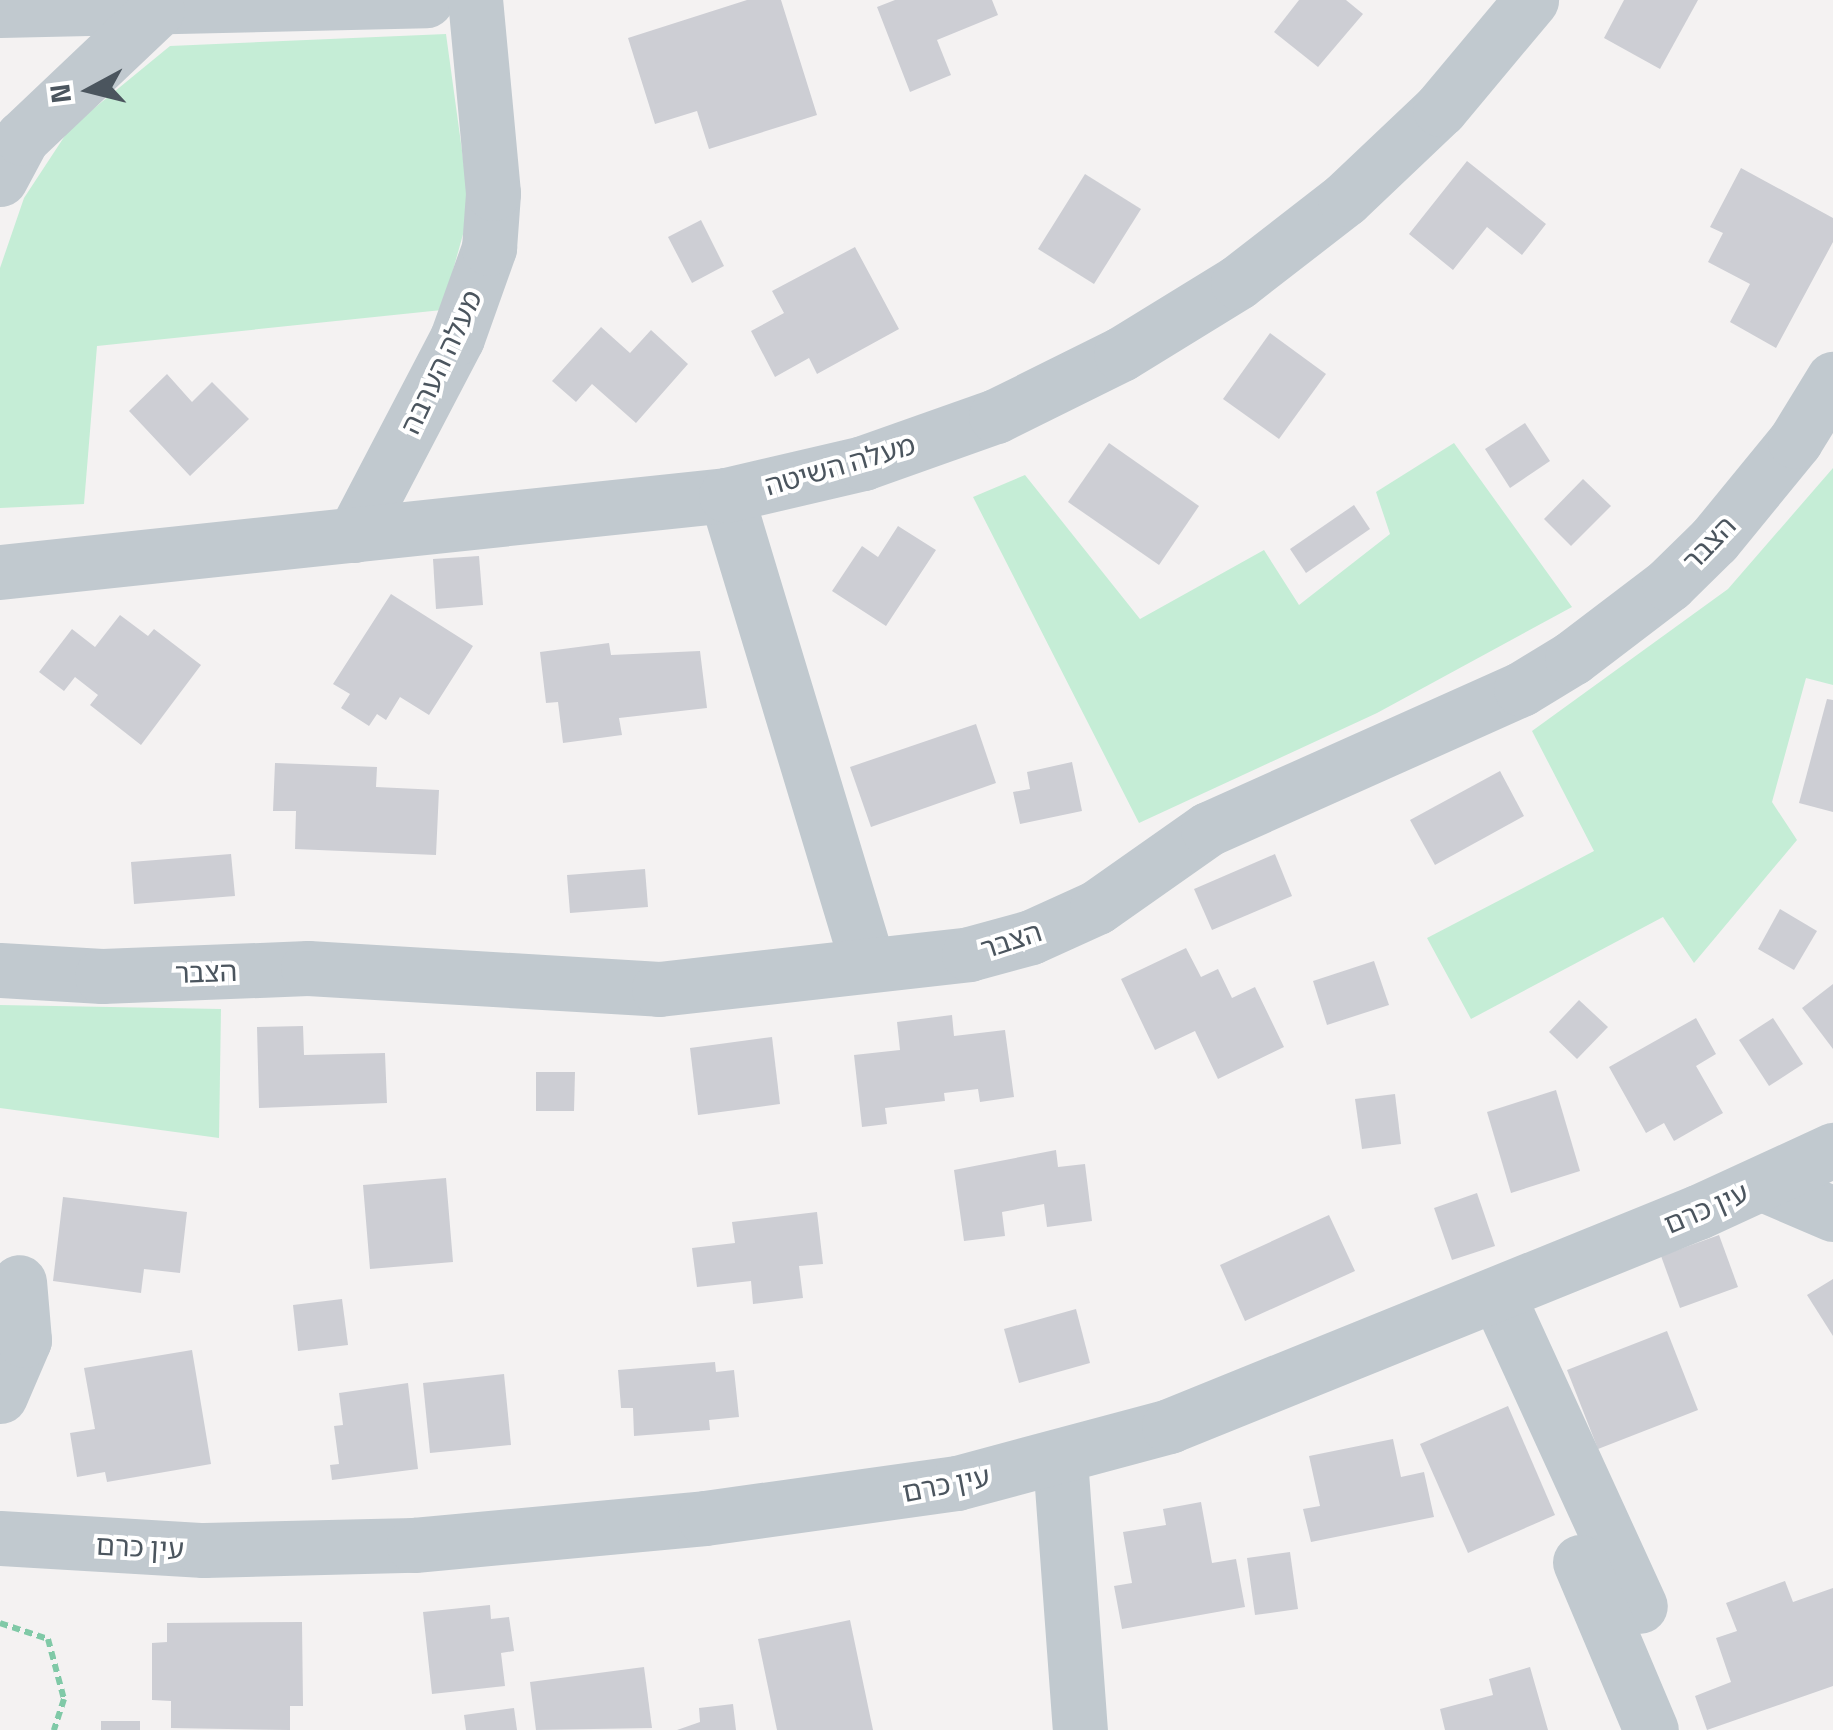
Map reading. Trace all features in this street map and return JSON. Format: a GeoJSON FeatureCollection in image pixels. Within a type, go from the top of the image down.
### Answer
{"type":"FeatureCollection","features":[{"type":"Feature","properties":{"kind":"street"},"geometry":{"type":"LineString","coordinates":[[26,7],[157,10],[426,0]]}},
{"type":"Feature","properties":{"kind":"street","name":"מעלה הערבה"},"geometry":{"type":"LineString","coordinates":[[354,535],[457,338],[488,248],[494,193],[476,0]]}},
{"type":"Feature","properties":{"kind":"street","name":"מעלה השיטה"},"geometry":{"type":"LineString","coordinates":[[0,572],[726,495],[863,463],[996,416],[1138,344],[1238,282],[1344,199],[1440,109],[1531,0]]}},
{"type":"Feature","properties":{"kind":"street"},"geometry":{"type":"LineString","coordinates":[[0,179],[22,138],[157,10]]}},
{"type":"Feature","properties":{"kind":"street","name":"הצבר"},"geometry":{"type":"LineString","coordinates":[[0,970],[102,976],[308,968],[658,989],[969,954],[1031,937],[1096,907],[1208,829],[1538,679],[1622,622],[1714,540],[1795,440],[1833,379]]}},
{"type":"Feature","properties":{"kind":"street"},"geometry":{"type":"LineString","coordinates":[[726,495],[868,965]]}},
{"type":"Feature","properties":{"kind":"street","name":"עין כרם"},"geometry":{"type":"LineString","coordinates":[[0,1538],[204,1550],[454,1542],[855,1500],[1060,1459],[1168,1426],[1763,1184],[1833,1150]]}},
{"type":"Feature","properties":{"kind":"street"},"geometry":{"type":"LineString","coordinates":[[1763,1184],[1833,1214]]}},
{"type":"Feature","properties":{"kind":"street"},"geometry":{"type":"LineString","coordinates":[[0,1396],[24,1340],[20,1282]]}},
{"type":"Feature","properties":{"kind":"street"},"geometry":{"type":"LineString","coordinates":[[1497,1294],[1640,1606]]}},
{"type":"Feature","properties":{"kind":"street"},"geometry":{"type":"LineString","coordinates":[[1060,1459],[1080,1730]]}},
{"type":"Feature","properties":{"kind":"street"},"geometry":{"type":"LineString","coordinates":[[1577,1554],[1651,1730]]}},
{"type":"Feature","properties":{"kind":"path"},"geometry":{"type":"LineString","coordinates":[[0,1624],[48,1639],[64,1699],[54,1730]]}},
{"type":"Feature","properties":{"kind":"green space"},"geometry":{"type":"Polygon","coordinates":[[[446,34],[470,209],[442,310],[97,346],[84,504],[0,508],[0,268],[24,198],[70,128],[170,46],[446,34]]]}},
{"type":"Feature","properties":{"kind":"green space"},"geometry":{"type":"Polygon","coordinates":[[[1454,443],[1572,607],[1377,713],[1139,823],[973,497],[1025,475],[1140,619],[1264,550],[1299,605],[1390,534],[1376,492],[1454,443]]]}},
{"type":"Feature","properties":{"kind":"green space"},"geometry":{"type":"Polygon","coordinates":[[[1833,468],[1833,685],[1806,678],[1772,802],[1797,840],[1694,963],[1663,917],[1471,1019],[1427,938],[1594,851],[1532,731],[1728,589],[1833,468]]]}},
{"type":"Feature","properties":{"kind":"green space"},"geometry":{"type":"Polygon","coordinates":[[[0,1005],[221,1009],[219,1138],[0,1108],[0,1005]]]}},
{"type":"Feature","properties":{"kind":"building"},"geometry":{"type":"Polygon","coordinates":[[[747,0],[781,0],[817,115],[709,149],[697,111],[655,124],[628,38],[747,0]]]}},
{"type":"Feature","properties":{"kind":"building"},"geometry":{"type":"Polygon","coordinates":[[[895,0],[992,0],[998,15],[937,40],[951,75],[910,92],[877,7],[895,0]]]}},
{"type":"Feature","properties":{"kind":"building"},"geometry":{"type":"Polygon","coordinates":[[[1299,0],[1346,0],[1363,14],[1318,67],[1274,32],[1299,0]]]}},
{"type":"Feature","properties":{"kind":"building"},"geometry":{"type":"Polygon","coordinates":[[[1624,0],[1698,0],[1660,69],[1604,38],[1624,0]]]}},
{"type":"Feature","properties":{"kind":"building"},"geometry":{"type":"Polygon","coordinates":[[[1467,161],[1546,224],[1522,255],[1487,227],[1453,270],[1409,234],[1467,161]]]}},
{"type":"Feature","properties":{"kind":"building"},"geometry":{"type":"Polygon","coordinates":[[[1741,168],[1833,218],[1833,242],[1776,348],[1730,322],[1750,284],[1708,262],[1723,233],[1710,227],[1741,168]]]}},
{"type":"Feature","properties":{"kind":"building"},"geometry":{"type":"Polygon","coordinates":[[[1085,174],[1141,209],[1094,284],[1038,249],[1085,174]]]}},
{"type":"Feature","properties":{"kind":"building"},"geometry":{"type":"Polygon","coordinates":[[[701,220],[724,266],[692,283],[668,237],[701,220]]]}},
{"type":"Feature","properties":{"kind":"building"},"geometry":{"type":"Polygon","coordinates":[[[855,247],[899,329],[817,374],[809,358],[775,377],[751,331],[784,313],[772,291],[855,247]]]}},
{"type":"Feature","properties":{"kind":"building"},"geometry":{"type":"Polygon","coordinates":[[[601,327],[630,353],[651,330],[688,364],[636,423],[592,384],[576,402],[552,381],[601,327]]]}},
{"type":"Feature","properties":{"kind":"building"},"geometry":{"type":"Polygon","coordinates":[[[1270,333],[1326,374],[1279,439],[1223,399],[1270,333]]]}},
{"type":"Feature","properties":{"kind":"building"},"geometry":{"type":"Polygon","coordinates":[[[167,374],[192,402],[212,382],[249,419],[190,476],[129,411],[167,374]]]}},
{"type":"Feature","properties":{"kind":"building"},"geometry":{"type":"Polygon","coordinates":[[[1525,423],[1550,461],[1510,488],[1485,449],[1525,423]]]}},
{"type":"Feature","properties":{"kind":"building"},"geometry":{"type":"Polygon","coordinates":[[[1109,443],[1199,506],[1159,565],[1068,502],[1109,443]]]}},
{"type":"Feature","properties":{"kind":"building"},"geometry":{"type":"Polygon","coordinates":[[[1583,479],[1611,506],[1571,546],[1544,519],[1583,479]]]}},
{"type":"Feature","properties":{"kind":"building"},"geometry":{"type":"Polygon","coordinates":[[[1354,505],[1370,529],[1306,573],[1290,549],[1354,505]]]}},
{"type":"Feature","properties":{"kind":"building"},"geometry":{"type":"Polygon","coordinates":[[[898,526],[936,550],[886,626],[832,591],[862,546],[878,557],[898,526]]]}},
{"type":"Feature","properties":{"kind":"building"},"geometry":{"type":"Polygon","coordinates":[[[479,556],[483,605],[436,609],[433,559],[479,556]]]}},
{"type":"Feature","properties":{"kind":"building"},"geometry":{"type":"Polygon","coordinates":[[[391,594],[473,646],[429,715],[400,697],[386,720],[377,714],[369,726],[341,708],[350,694],[333,684],[391,594]]]}},
{"type":"Feature","properties":{"kind":"building"},"geometry":{"type":"Polygon","coordinates":[[[120,615],[148,636],[154,629],[201,665],[141,745],[90,705],[98,695],[75,677],[64,691],[39,672],[72,629],[95,647],[120,615]]]}},
{"type":"Feature","properties":{"kind":"building"},"geometry":{"type":"Polygon","coordinates":[[[609,643],[611,655],[700,651],[707,708],[619,718],[622,735],[563,743],[558,702],[546,703],[540,652],[609,643]]]}},
{"type":"Feature","properties":{"kind":"building"},"geometry":{"type":"Polygon","coordinates":[[[1827,699],[1833,700],[1833,812],[1799,803],[1827,699]]]}},
{"type":"Feature","properties":{"kind":"building"},"geometry":{"type":"Polygon","coordinates":[[[976,724],[996,783],[871,827],[850,767],[976,724]]]}},
{"type":"Feature","properties":{"kind":"building"},"geometry":{"type":"Polygon","coordinates":[[[1072,762],[1082,811],[1020,824],[1013,792],[1030,789],[1027,772],[1072,762]]]}},
{"type":"Feature","properties":{"kind":"building"},"geometry":{"type":"Polygon","coordinates":[[[275,763],[377,767],[376,787],[439,790],[436,855],[295,849],[296,811],[273,811],[275,763]]]}},
{"type":"Feature","properties":{"kind":"building"},"geometry":{"type":"Polygon","coordinates":[[[1500,771],[1524,816],[1435,865],[1410,820],[1500,771]]]}},
{"type":"Feature","properties":{"kind":"building"},"geometry":{"type":"Polygon","coordinates":[[[231,854],[235,896],[134,904],[131,862],[231,854]]]}},
{"type":"Feature","properties":{"kind":"building"},"geometry":{"type":"Polygon","coordinates":[[[1275,854],[1292,896],[1212,930],[1194,889],[1275,854]]]}},
{"type":"Feature","properties":{"kind":"building"},"geometry":{"type":"Polygon","coordinates":[[[645,869],[648,907],[570,913],[567,875],[645,869]]]}},
{"type":"Feature","properties":{"kind":"building"},"geometry":{"type":"Polygon","coordinates":[[[1780,909],[1817,931],[1794,970],[1758,949],[1780,909]]]}},
{"type":"Feature","properties":{"kind":"building"},"geometry":{"type":"Polygon","coordinates":[[[1186,948],[1201,977],[1218,969],[1232,998],[1255,987],[1284,1047],[1218,1079],[1195,1031],[1155,1050],[1121,979],[1186,948]]]}},
{"type":"Feature","properties":{"kind":"building"},"geometry":{"type":"Polygon","coordinates":[[[1374,961],[1389,1005],[1327,1025],[1313,981],[1374,961]]]}},
{"type":"Feature","properties":{"kind":"building"},"geometry":{"type":"Polygon","coordinates":[[[1833,984],[1833,1049],[1802,1008],[1833,984]]]}},
{"type":"Feature","properties":{"kind":"building"},"geometry":{"type":"Polygon","coordinates":[[[1579,1000],[1608,1027],[1577,1059],[1549,1032],[1579,1000]]]}},
{"type":"Feature","properties":{"kind":"building"},"geometry":{"type":"Polygon","coordinates":[[[952,1015],[954,1036],[1005,1030],[1014,1097],[980,1102],[978,1089],[944,1093],[945,1101],[885,1108],[887,1124],[862,1127],[854,1055],[900,1050],[897,1022],[952,1015]]]}},
{"type":"Feature","properties":{"kind":"building"},"geometry":{"type":"Polygon","coordinates":[[[1696,1018],[1716,1054],[1696,1066],[1723,1113],[1674,1141],[1664,1123],[1646,1133],[1609,1067],[1696,1018]]]}},
{"type":"Feature","properties":{"kind":"building"},"geometry":{"type":"Polygon","coordinates":[[[1773,1018],[1803,1064],[1769,1086],[1739,1040],[1773,1018]]]}},
{"type":"Feature","properties":{"kind":"building"},"geometry":{"type":"Polygon","coordinates":[[[303,1026],[304,1055],[385,1053],[387,1103],[259,1108],[257,1027],[303,1026]]]}},
{"type":"Feature","properties":{"kind":"building"},"geometry":{"type":"Polygon","coordinates":[[[772,1037],[780,1104],[698,1115],[690,1048],[772,1037]]]}},
{"type":"Feature","properties":{"kind":"building"},"geometry":{"type":"Polygon","coordinates":[[[536,1072],[575,1072],[574,1111],[536,1111],[536,1072]]]}},
{"type":"Feature","properties":{"kind":"building"},"geometry":{"type":"Polygon","coordinates":[[[1556,1090],[1580,1171],[1511,1193],[1487,1112],[1556,1090]]]}},
{"type":"Feature","properties":{"kind":"building"},"geometry":{"type":"Polygon","coordinates":[[[1395,1094],[1401,1144],[1362,1149],[1355,1099],[1395,1094]]]}},
{"type":"Feature","properties":{"kind":"building"},"geometry":{"type":"Polygon","coordinates":[[[1056,1150],[1058,1167],[1085,1164],[1092,1221],[1047,1227],[1044,1204],[1002,1212],[1005,1236],[964,1241],[954,1170],[1056,1150]]]}},
{"type":"Feature","properties":{"kind":"building"},"geometry":{"type":"Polygon","coordinates":[[[446,1178],[453,1262],[370,1269],[363,1185],[446,1178]]]}},
{"type":"Feature","properties":{"kind":"building"},"geometry":{"type":"Polygon","coordinates":[[[1477,1193],[1495,1246],[1452,1260],[1434,1208],[1477,1193]]]}},
{"type":"Feature","properties":{"kind":"building"},"geometry":{"type":"Polygon","coordinates":[[[63,1197],[187,1212],[180,1273],[144,1269],[141,1293],[53,1281],[63,1197]]]}},
{"type":"Feature","properties":{"kind":"building"},"geometry":{"type":"Polygon","coordinates":[[[817,1212],[823,1264],[799,1266],[803,1298],[753,1304],[751,1281],[697,1287],[692,1248],[735,1243],[732,1222],[817,1212]]]}},
{"type":"Feature","properties":{"kind":"building"},"geometry":{"type":"Polygon","coordinates":[[[1329,1215],[1355,1271],[1245,1321],[1220,1265],[1329,1215]]]}},
{"type":"Feature","properties":{"kind":"building"},"geometry":{"type":"Polygon","coordinates":[[[1719,1235],[1738,1287],[1680,1308],[1661,1256],[1719,1235]]]}},
{"type":"Feature","properties":{"kind":"building"},"geometry":{"type":"Polygon","coordinates":[[[1833,1279],[1833,1336],[1807,1295],[1833,1279]]]}},
{"type":"Feature","properties":{"kind":"building"},"geometry":{"type":"Polygon","coordinates":[[[342,1299],[348,1345],[298,1351],[293,1305],[342,1299]]]}},
{"type":"Feature","properties":{"kind":"building"},"geometry":{"type":"Polygon","coordinates":[[[1076,1309],[1090,1363],[1019,1383],[1004,1329],[1076,1309]]]}},
{"type":"Feature","properties":{"kind":"building"},"geometry":{"type":"Polygon","coordinates":[[[1667,1331],[1698,1410],[1598,1449],[1567,1370],[1667,1331]]]}},
{"type":"Feature","properties":{"kind":"building"},"geometry":{"type":"Polygon","coordinates":[[[192,1350],[211,1464],[107,1482],[105,1472],[77,1477],[70,1433],[95,1429],[84,1368],[192,1350]]]}},
{"type":"Feature","properties":{"kind":"building"},"geometry":{"type":"Polygon","coordinates":[[[715,1362],[716,1372],[734,1370],[739,1417],[709,1420],[710,1430],[634,1436],[633,1408],[621,1408],[618,1370],[715,1362]]]}},
{"type":"Feature","properties":{"kind":"building"},"geometry":{"type":"Polygon","coordinates":[[[504,1374],[511,1445],[430,1453],[423,1383],[504,1374]]]}},
{"type":"Feature","properties":{"kind":"building"},"geometry":{"type":"Polygon","coordinates":[[[408,1383],[418,1469],[332,1480],[330,1465],[339,1464],[334,1426],[343,1425],[339,1393],[408,1383]]]}},
{"type":"Feature","properties":{"kind":"building"},"geometry":{"type":"Polygon","coordinates":[[[1508,1406],[1555,1515],[1468,1553],[1420,1444],[1508,1406]]]}},
{"type":"Feature","properties":{"kind":"building"},"geometry":{"type":"Polygon","coordinates":[[[1393,1439],[1401,1477],[1424,1472],[1434,1517],[1311,1542],[1303,1509],[1320,1506],[1309,1456],[1393,1439]]]}},
{"type":"Feature","properties":{"kind":"building"},"geometry":{"type":"Polygon","coordinates":[[[1201,1502],[1212,1563],[1236,1559],[1245,1607],[1122,1629],[1114,1586],[1132,1583],[1123,1532],[1166,1525],[1163,1509],[1201,1502]]]}},
{"type":"Feature","properties":{"kind":"building"},"geometry":{"type":"Polygon","coordinates":[[[1290,1552],[1298,1609],[1255,1615],[1247,1558],[1290,1552]]]}},
{"type":"Feature","properties":{"kind":"building"},"geometry":{"type":"Polygon","coordinates":[[[1785,1581],[1793,1602],[1833,1588],[1833,1686],[1707,1730],[1695,1696],[1731,1682],[1716,1638],[1737,1631],[1726,1603],[1785,1581]]]}},
{"type":"Feature","properties":{"kind":"building"},"geometry":{"type":"Polygon","coordinates":[[[490,1605],[491,1619],[509,1617],[514,1651],[501,1653],[505,1686],[432,1694],[423,1612],[490,1605]]]}},
{"type":"Feature","properties":{"kind":"building"},"geometry":{"type":"Polygon","coordinates":[[[850,1620],[873,1730],[777,1730],[758,1639],[850,1620]]]}},
{"type":"Feature","properties":{"kind":"building"},"geometry":{"type":"Polygon","coordinates":[[[302,1622],[303,1706],[290,1706],[290,1730],[171,1728],[171,1701],[152,1700],[152,1643],[167,1642],[167,1623],[302,1622]]]}},
{"type":"Feature","properties":{"kind":"building"},"geometry":{"type":"Polygon","coordinates":[[[644,1667],[652,1728],[536,1730],[530,1682],[644,1667]]]}},
{"type":"Feature","properties":{"kind":"building"},"geometry":{"type":"Polygon","coordinates":[[[1530,1667],[1548,1730],[1445,1730],[1440,1709],[1493,1695],[1489,1679],[1530,1667]]]}},
{"type":"Feature","properties":{"kind":"building"},"geometry":{"type":"Polygon","coordinates":[[[733,1704],[736,1730],[677,1730],[700,1722],[699,1708],[733,1704]]]}},
{"type":"Feature","properties":{"kind":"building"},"geometry":{"type":"Polygon","coordinates":[[[514,1708],[517,1730],[466,1730],[464,1715],[514,1708]]]}},
{"type":"Feature","properties":{"kind":"building"},"geometry":{"type":"Polygon","coordinates":[[[101,1721],[140,1721],[140,1730],[101,1730],[101,1721]]]}}]}
